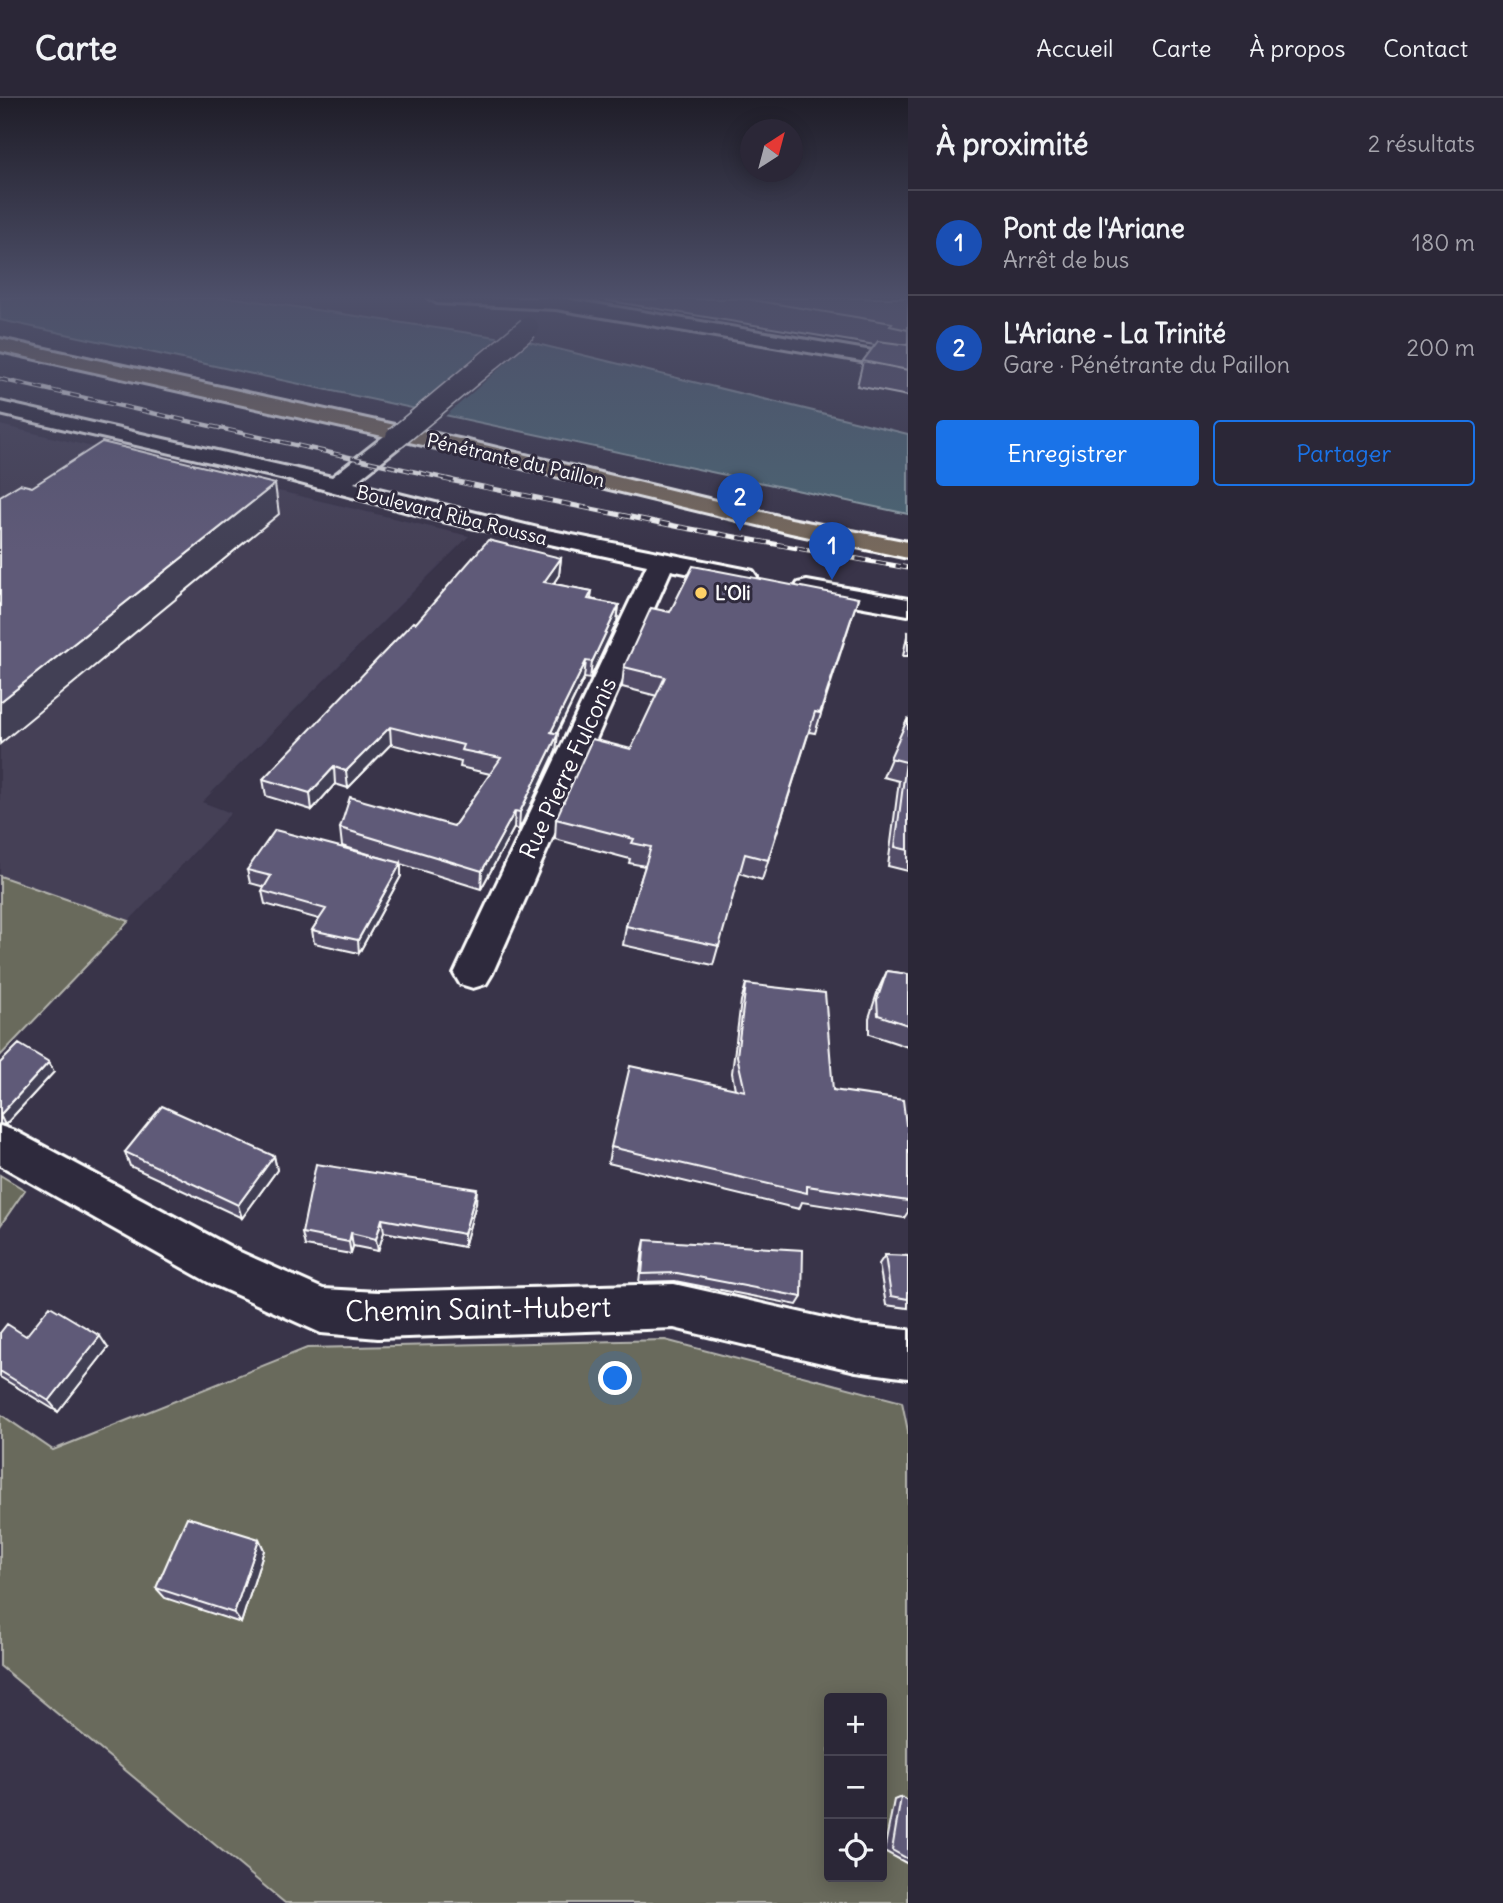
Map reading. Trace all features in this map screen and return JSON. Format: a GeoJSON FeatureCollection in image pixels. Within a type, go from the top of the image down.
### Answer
{"type":"FeatureCollection","features":[{"type":"Feature","properties":{"kind":"main road","name":"Pénétrante du Paillon"},"geometry":{"type":"LineString","coordinates":[[169,382],[468,448],[791,526],[908,550]]}},
{"type":"Feature","properties":{"kind":"main road","name":"Pénétrante du Paillon"},"geometry":{"type":"LineString","coordinates":[[220,382],[908,535]]}},
{"type":"Feature","properties":{"kind":"street"},"geometry":{"type":"LineString","coordinates":[[337,486],[463,382]]}},
{"type":"Feature","properties":{"kind":"street","name":"Boulevard Riba Roussa"},"geometry":{"type":"LineString","coordinates":[[0,408],[337,486],[490,525],[662,561],[908,607]]}},
{"type":"Feature","properties":{"kind":"street","name":"Rue Pierre Fulconis"},"geometry":{"type":"LineString","coordinates":[[473,974],[662,561]]}},
{"type":"Feature","properties":{"kind":"street","name":"Chemin Saint-Hubert"},"geometry":{"type":"LineString","coordinates":[[0,1144],[224,1267],[321,1311],[378,1315],[674,1306],[856,1348],[908,1354]]}},
{"type":"Feature","properties":{"kind":"shaded area"},"geometry":{"type":"Polygon","coordinates":[[[0,425],[469,536],[202,802],[231,813],[129,921],[0,876],[0,425]]]}},
{"type":"Feature","properties":{"kind":"green space"},"geometry":{"type":"Polygon","coordinates":[[[0,876],[129,921],[0,1056],[0,876]]]}},
{"type":"Feature","properties":{"kind":"green space"},"geometry":{"type":"Polygon","coordinates":[[[0,1175],[25,1190],[0,1226],[0,1175]]]}},
{"type":"Feature","properties":{"kind":"green space"},"geometry":{"type":"Polygon","coordinates":[[[665,1340],[902,1402],[908,1431],[908,1903],[285,1903],[0,1666],[0,1414],[53,1450],[307,1348],[665,1340]]]}},
{"type":"Feature","properties":{"kind":"water"},"geometry":{"type":"Polygon","coordinates":[[[291,382],[695,382],[908,434],[908,514],[291,382]]]}},
{"type":"Feature","properties":{"kind":"pier"},"geometry":{"type":"Polygon","coordinates":[[[444,382],[484,382],[442,419],[409,412],[444,382]]]}},
{"type":"Feature","properties":{"kind":"building"},"geometry":{"type":"Polygon","coordinates":[[[102,442],[275,484],[0,702],[0,496],[20,484],[32,487],[102,442]]]}},
{"type":"Feature","properties":{"kind":"building"},"geometry":{"type":"Polygon","coordinates":[[[488,540],[561,558],[544,582],[592,591],[588,599],[619,605],[592,662],[586,661],[551,732],[558,734],[520,812],[515,811],[482,871],[340,828],[350,797],[454,826],[501,758],[461,750],[463,745],[390,727],[346,771],[334,767],[310,793],[263,779],[413,622],[416,623],[488,540]]]}},
{"type":"Feature","properties":{"kind":"building"},"geometry":{"type":"Polygon","coordinates":[[[693,566],[858,598],[820,713],[815,712],[768,860],[745,854],[719,946],[626,926],[651,847],[632,843],[634,839],[556,819],[592,739],[631,749],[665,677],[624,667],[651,608],[670,612],[693,566]]]}},
{"type":"Feature","properties":{"kind":"building"},"geometry":{"type":"Polygon","coordinates":[[[908,718],[908,850],[895,847],[906,762],[890,758],[908,718]]]}},
{"type":"Feature","properties":{"kind":"building"},"geometry":{"type":"Polygon","coordinates":[[[275,830],[401,863],[358,940],[312,930],[326,909],[262,891],[271,876],[247,870],[275,830]]]}},
{"type":"Feature","properties":{"kind":"building"},"geometry":{"type":"Polygon","coordinates":[[[887,971],[908,974],[908,1025],[878,1015],[877,1000],[887,971]]]}},
{"type":"Feature","properties":{"kind":"building"},"geometry":{"type":"Polygon","coordinates":[[[746,984],[825,993],[833,1090],[903,1100],[908,1125],[908,1201],[807,1186],[807,1193],[611,1147],[630,1066],[745,1091],[737,1056],[746,984]]]}},
{"type":"Feature","properties":{"kind":"building"},"geometry":{"type":"Polygon","coordinates":[[[19,1044],[49,1062],[0,1115],[0,1063],[19,1044]]]}},
{"type":"Feature","properties":{"kind":"building"},"geometry":{"type":"Polygon","coordinates":[[[162,1106],[274,1156],[238,1205],[125,1152],[162,1106]]]}},
{"type":"Feature","properties":{"kind":"building"},"geometry":{"type":"Polygon","coordinates":[[[316,1164],[477,1189],[464,1234],[382,1219],[376,1239],[351,1233],[349,1242],[302,1233],[316,1164]]]}},
{"type":"Feature","properties":{"kind":"building"},"geometry":{"type":"Polygon","coordinates":[[[645,1240],[803,1250],[802,1297],[677,1273],[642,1274],[645,1240]]]}},
{"type":"Feature","properties":{"kind":"building"},"geometry":{"type":"Polygon","coordinates":[[[885,1255],[908,1256],[908,1299],[891,1296],[885,1255]]]}},
{"type":"Feature","properties":{"kind":"building"},"geometry":{"type":"Polygon","coordinates":[[[50,1306],[100,1336],[49,1401],[0,1371],[0,1333],[7,1324],[26,1336],[50,1306]]]}},
{"type":"Feature","properties":{"kind":"building"},"geometry":{"type":"Polygon","coordinates":[[[187,1517],[259,1539],[234,1613],[156,1588],[187,1517]]]}},
{"type":"Feature","properties":{"kind":"building"},"geometry":{"type":"Polygon","coordinates":[[[901,1797],[908,1801],[908,1859],[892,1850],[901,1797]]]}},
{"type":"Feature","properties":{"kind":"railway"},"geometry":{"type":"LineString","coordinates":[[14,382],[452,480]]}},
{"type":"Feature","properties":{"kind":"railway"},"geometry":{"type":"LineString","coordinates":[[444,479],[680,527],[908,568]]}},
{"type":"Feature","properties":{"kind":"place","name":"L'Ariane - La Trinité"},"geometry":{"type":"Point","coordinates":[740,531]}},
{"type":"Feature","properties":{"kind":"place","name":"Pont de l'Ariane"},"geometry":{"type":"Point","coordinates":[832,580]}},
{"type":"Feature","properties":{"kind":"place","name":"L'Oli"},"geometry":{"type":"Point","coordinates":[701,593]}}]}
